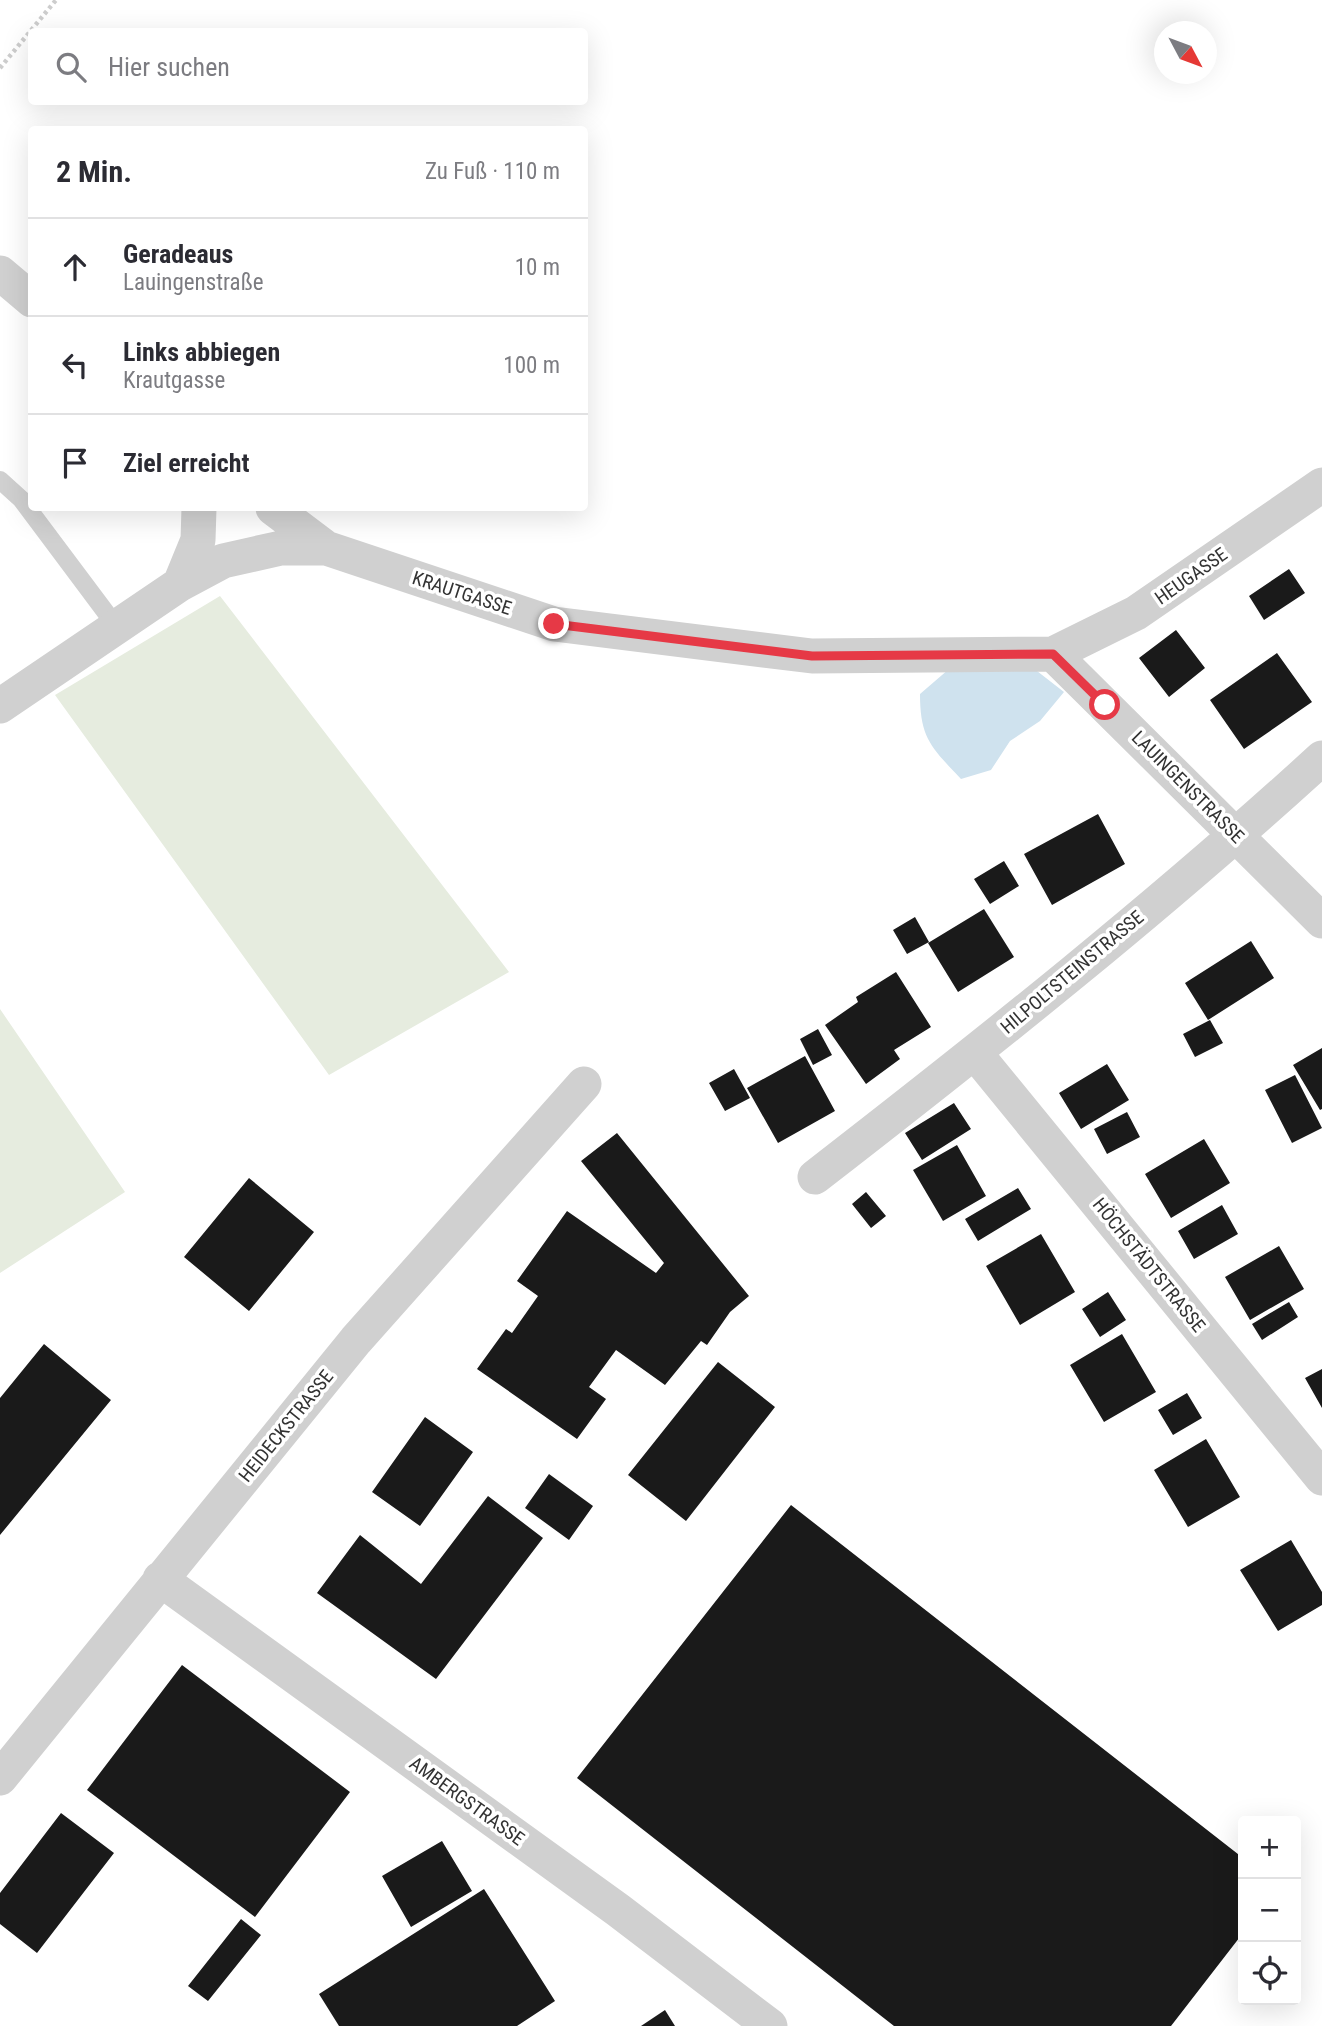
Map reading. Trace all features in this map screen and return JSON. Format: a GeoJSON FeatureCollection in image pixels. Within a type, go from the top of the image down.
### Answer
{"type":"FeatureCollection","features":[{"type":"Feature","properties":{"kind":"street"},"geometry":{"type":"LineString","coordinates":[[0,273],[28,297]]}},
{"type":"Feature","properties":{"kind":"street","name":"HEUGASSE"},"geometry":{"type":"LineString","coordinates":[[1053,654],[1136,614],[1322,485]]}},
{"type":"Feature","properties":{"kind":"street"},"geometry":{"type":"LineString","coordinates":[[180,584],[198,540],[199,511]]}},
{"type":"Feature","properties":{"kind":"street"},"geometry":{"type":"LineString","coordinates":[[277,511],[326,548]]}},
{"type":"Feature","properties":{"kind":"street","name":"KRAUTGASSE"},"geometry":{"type":"LineString","coordinates":[[0,706],[180,584],[223,561],[281,548],[326,548],[554,624],[812,656],[1053,654]]}},
{"type":"Feature","properties":{"kind":"street","name":"LAUINGENSTRASSE"},"geometry":{"type":"LineString","coordinates":[[1053,654],[1322,921]]}},
{"type":"Feature","properties":{"kind":"street","name":"HILPOLTSTEINSTRASSE"},"geometry":{"type":"LineString","coordinates":[[814,1177],[975,1053],[1237,835],[1322,758]]}},
{"type":"Feature","properties":{"kind":"street","name":"HÖCHSTÄDTSTRASSE"},"geometry":{"type":"LineString","coordinates":[[975,1053],[1322,1478]]}},
{"type":"Feature","properties":{"kind":"street","name":"HEIDECKSTRASSE"},"geometry":{"type":"LineString","coordinates":[[0,1778],[356,1340],[584,1084]]}},
{"type":"Feature","properties":{"kind":"street","name":"AMBERGSTRASSE"},"geometry":{"type":"LineString","coordinates":[[160,1579],[618,1910],[770,2026]]}},
{"type":"Feature","properties":{"kind":"lane"},"geometry":{"type":"LineString","coordinates":[[0,481],[28,508]]}},
{"type":"Feature","properties":{"kind":"lane"},"geometry":{"type":"LineString","coordinates":[[30,511],[116,626]]}},
{"type":"Feature","properties":{"kind":"path"},"geometry":{"type":"LineString","coordinates":[[33,28],[56,0]]}},
{"type":"Feature","properties":{"kind":"path"},"geometry":{"type":"LineString","coordinates":[[0,68],[28,34]]}},
{"type":"Feature","properties":{"kind":"shaded area"},"geometry":{"type":"Polygon","coordinates":[[[220,596],[509,972],[329,1075],[55,695],[220,596]]]}},
{"type":"Feature","properties":{"kind":"shaded area"},"geometry":{"type":"Polygon","coordinates":[[[0,1009],[125,1192],[0,1273],[0,1009]]]}},
{"type":"Feature","properties":{"kind":"water"},"geometry":{"type":"Polygon","coordinates":[[[949,669],[1037,671],[1064,692],[1040,721],[1010,741],[991,770],[961,779],[935,750],[922,721],[920,694],[949,669]]]}},
{"type":"Feature","properties":{"kind":"building"},"geometry":{"type":"Polygon","coordinates":[[[1289,569],[1305,593],[1264,620],[1249,596],[1289,569]]]}},
{"type":"Feature","properties":{"kind":"building"},"geometry":{"type":"Polygon","coordinates":[[[1176,630],[1205,668],[1169,697],[1139,658],[1176,630]]]}},
{"type":"Feature","properties":{"kind":"building"},"geometry":{"type":"Polygon","coordinates":[[[1277,653],[1312,702],[1244,749],[1210,700],[1277,653]]]}},
{"type":"Feature","properties":{"kind":"building"},"geometry":{"type":"Polygon","coordinates":[[[1098,814],[1125,864],[1052,905],[1024,854],[1098,814]]]}},
{"type":"Feature","properties":{"kind":"building"},"geometry":{"type":"Polygon","coordinates":[[[1004,861],[1019,886],[990,904],[974,879],[1004,861]]]}},
{"type":"Feature","properties":{"kind":"building"},"geometry":{"type":"Polygon","coordinates":[[[984,909],[1014,957],[958,992],[928,943],[984,909]]]}},
{"type":"Feature","properties":{"kind":"building"},"geometry":{"type":"Polygon","coordinates":[[[915,917],[929,942],[907,954],[893,930],[915,917]]]}},
{"type":"Feature","properties":{"kind":"building"},"geometry":{"type":"Polygon","coordinates":[[[1251,941],[1274,978],[1208,1020],[1185,983],[1251,941]]]}},
{"type":"Feature","properties":{"kind":"building"},"geometry":{"type":"Polygon","coordinates":[[[896,972],[931,1027],[894,1050],[900,1059],[866,1084],[825,1025],[858,1002],[856,997],[896,972]]]}},
{"type":"Feature","properties":{"kind":"building"},"geometry":{"type":"Polygon","coordinates":[[[1210,1020],[1223,1043],[1195,1057],[1183,1034],[1210,1020]]]}},
{"type":"Feature","properties":{"kind":"building"},"geometry":{"type":"Polygon","coordinates":[[[818,1029],[832,1055],[813,1065],[800,1039],[818,1029]]]}},
{"type":"Feature","properties":{"kind":"building"},"geometry":{"type":"Polygon","coordinates":[[[1322,1048],[1322,1109],[1320,1110],[1293,1065],[1322,1048]]]}},
{"type":"Feature","properties":{"kind":"building"},"geometry":{"type":"Polygon","coordinates":[[[805,1056],[835,1111],[778,1143],[747,1088],[805,1056]]]}},
{"type":"Feature","properties":{"kind":"building"},"geometry":{"type":"Polygon","coordinates":[[[1107,1064],[1129,1100],[1081,1129],[1059,1093],[1107,1064]]]}},
{"type":"Feature","properties":{"kind":"building"},"geometry":{"type":"Polygon","coordinates":[[[734,1069],[750,1098],[725,1111],[709,1083],[734,1069]]]}},
{"type":"Feature","properties":{"kind":"building"},"geometry":{"type":"Polygon","coordinates":[[[1295,1075],[1322,1128],[1292,1143],[1265,1090],[1295,1075]]]}},
{"type":"Feature","properties":{"kind":"building"},"geometry":{"type":"Polygon","coordinates":[[[954,1103],[971,1129],[922,1160],[905,1133],[954,1103]]]}},
{"type":"Feature","properties":{"kind":"building"},"geometry":{"type":"Polygon","coordinates":[[[1127,1112],[1140,1137],[1107,1154],[1094,1129],[1127,1112]]]}},
{"type":"Feature","properties":{"kind":"building"},"geometry":{"type":"Polygon","coordinates":[[[617,1133],[749,1296],[730,1312],[707,1345],[701,1341],[665,1385],[616,1350],[589,1387],[606,1399],[577,1439],[477,1369],[506,1329],[512,1333],[538,1296],[517,1281],[567,1211],[656,1273],[664,1263],[581,1161],[617,1133]]]}},
{"type":"Feature","properties":{"kind":"building"},"geometry":{"type":"Polygon","coordinates":[[[1204,1139],[1230,1183],[1171,1218],[1145,1174],[1204,1139]]]}},
{"type":"Feature","properties":{"kind":"building"},"geometry":{"type":"Polygon","coordinates":[[[957,1145],[986,1196],[943,1221],[913,1170],[957,1145]]]}},
{"type":"Feature","properties":{"kind":"building"},"geometry":{"type":"Polygon","coordinates":[[[249,1178],[314,1232],[249,1311],[184,1257],[249,1178]]]}},
{"type":"Feature","properties":{"kind":"building"},"geometry":{"type":"Polygon","coordinates":[[[1018,1188],[1031,1209],[978,1241],[965,1219],[1018,1188]]]}},
{"type":"Feature","properties":{"kind":"building"},"geometry":{"type":"Polygon","coordinates":[[[866,1192],[886,1216],[871,1228],[852,1204],[866,1192]]]}},
{"type":"Feature","properties":{"kind":"building"},"geometry":{"type":"Polygon","coordinates":[[[1222,1205],[1238,1234],[1194,1259],[1178,1231],[1222,1205]]]}},
{"type":"Feature","properties":{"kind":"building"},"geometry":{"type":"Polygon","coordinates":[[[1041,1234],[1075,1292],[1020,1325],[986,1266],[1041,1234]]]}},
{"type":"Feature","properties":{"kind":"building"},"geometry":{"type":"Polygon","coordinates":[[[1279,1246],[1304,1289],[1250,1320],[1225,1277],[1279,1246]]]}},
{"type":"Feature","properties":{"kind":"building"},"geometry":{"type":"Polygon","coordinates":[[[1108,1292],[1126,1320],[1100,1337],[1082,1309],[1108,1292]]]}},
{"type":"Feature","properties":{"kind":"building"},"geometry":{"type":"Polygon","coordinates":[[[1289,1302],[1298,1317],[1262,1340],[1252,1324],[1289,1302]]]}},
{"type":"Feature","properties":{"kind":"building"},"geometry":{"type":"Polygon","coordinates":[[[1122,1334],[1156,1392],[1104,1422],[1070,1365],[1122,1334]]]}},
{"type":"Feature","properties":{"kind":"building"},"geometry":{"type":"Polygon","coordinates":[[[44,1344],[111,1400],[0,1535],[0,1398],[44,1344]]]}},
{"type":"Feature","properties":{"kind":"building"},"geometry":{"type":"Polygon","coordinates":[[[718,1362],[775,1407],[686,1521],[628,1475],[718,1362]]]}},
{"type":"Feature","properties":{"kind":"building"},"geometry":{"type":"Polygon","coordinates":[[[1322,1369],[1322,1408],[1305,1378],[1322,1369]]]}},
{"type":"Feature","properties":{"kind":"building"},"geometry":{"type":"Polygon","coordinates":[[[1187,1393],[1202,1418],[1173,1435],[1158,1410],[1187,1393]]]}},
{"type":"Feature","properties":{"kind":"building"},"geometry":{"type":"Polygon","coordinates":[[[425,1417],[473,1452],[420,1526],[372,1492],[425,1417]]]}},
{"type":"Feature","properties":{"kind":"building"},"geometry":{"type":"Polygon","coordinates":[[[1206,1439],[1240,1497],[1188,1527],[1154,1470],[1206,1439]]]}},
{"type":"Feature","properties":{"kind":"building"},"geometry":{"type":"Polygon","coordinates":[[[549,1474],[593,1506],[569,1540],[525,1508],[549,1474]]]}},
{"type":"Feature","properties":{"kind":"building"},"geometry":{"type":"Polygon","coordinates":[[[488,1496],[543,1538],[436,1679],[317,1593],[360,1535],[421,1584],[488,1496]]]}},
{"type":"Feature","properties":{"kind":"building"},"geometry":{"type":"Polygon","coordinates":[[[791,1505],[1238,1854],[1238,1939],[1171,2026],[894,2026],[577,1778],[791,1505]]]}},
{"type":"Feature","properties":{"kind":"building"},"geometry":{"type":"Polygon","coordinates":[[[1291,1540],[1322,1592],[1322,1605],[1278,1631],[1240,1570],[1291,1540]]]}},
{"type":"Feature","properties":{"kind":"building"},"geometry":{"type":"Polygon","coordinates":[[[182,1665],[350,1792],[255,1917],[87,1790],[182,1665]]]}},
{"type":"Feature","properties":{"kind":"building"},"geometry":{"type":"Polygon","coordinates":[[[61,1813],[114,1853],[37,1953],[0,1924],[0,1893],[61,1813]]]}},
{"type":"Feature","properties":{"kind":"building"},"geometry":{"type":"Polygon","coordinates":[[[442,1841],[472,1891],[411,1927],[382,1876],[442,1841]]]}},
{"type":"Feature","properties":{"kind":"building"},"geometry":{"type":"Polygon","coordinates":[[[484,1889],[555,2001],[517,2026],[339,2026],[319,1994],[484,1889]]]}},
{"type":"Feature","properties":{"kind":"building"},"geometry":{"type":"Polygon","coordinates":[[[241,1919],[261,1935],[208,2001],[188,1986],[241,1919]]]}},
{"type":"Feature","properties":{"kind":"building"},"geometry":{"type":"Polygon","coordinates":[[[665,2010],[675,2026],[641,2026],[665,2010]]]}},
{"type":"Feature","properties":{"kind":"route"},"geometry":{"type":"LineString","coordinates":[[554,624],[812,656],[1053,654],[1105,705]]}}]}
